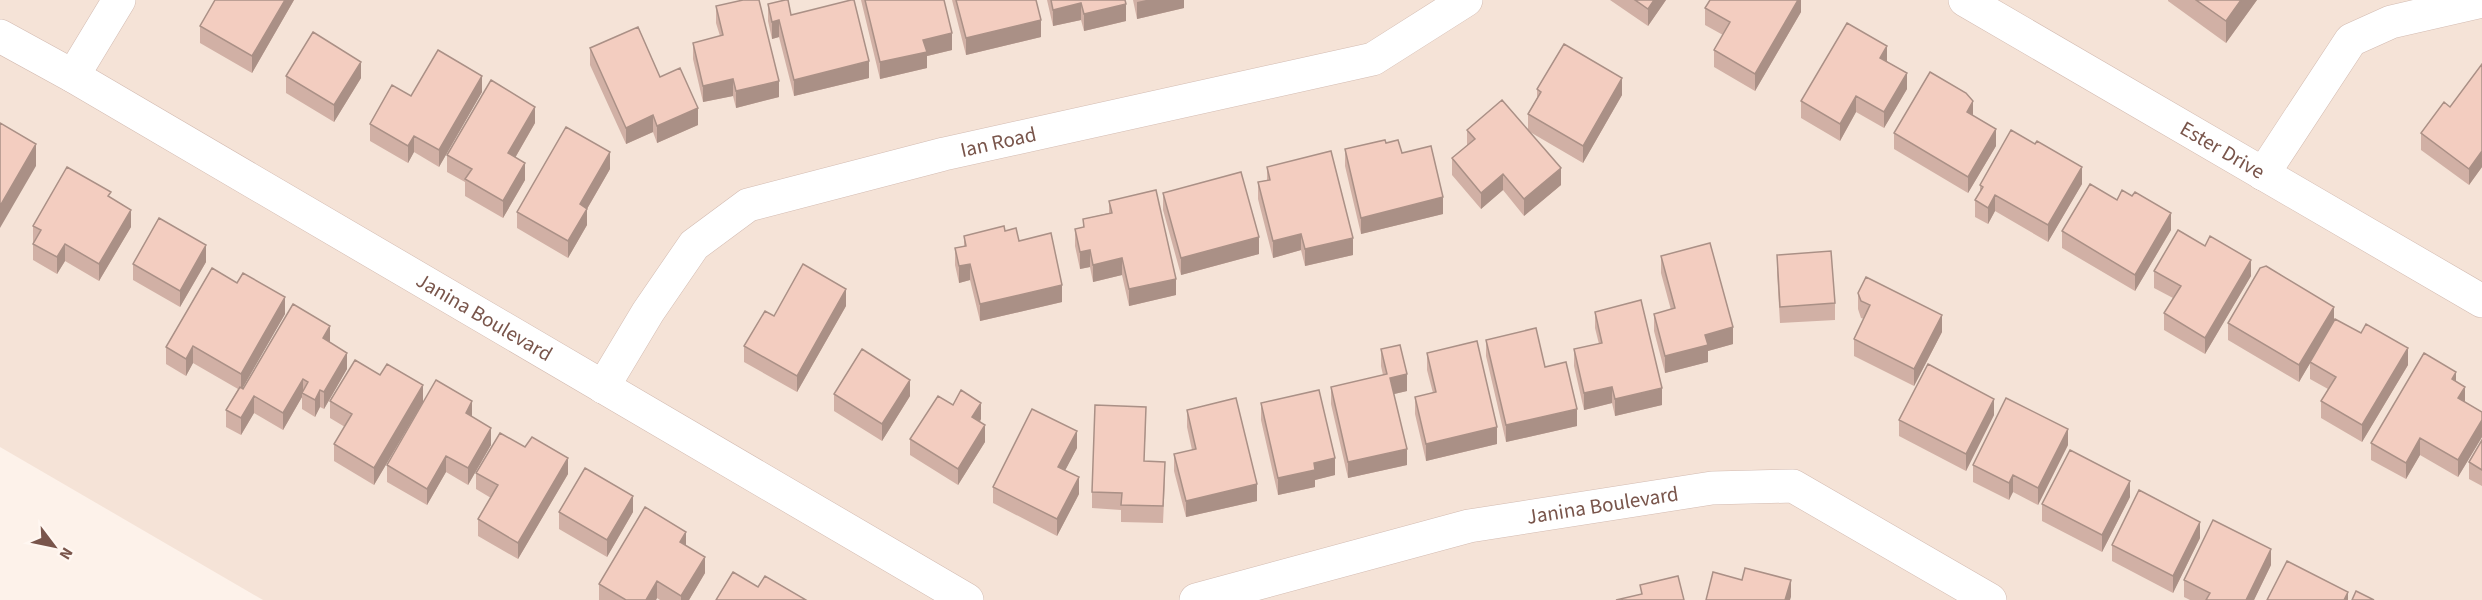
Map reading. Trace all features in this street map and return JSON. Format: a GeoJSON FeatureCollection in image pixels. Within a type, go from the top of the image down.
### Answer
{"type":"FeatureCollection","features":[{"type":"Feature","properties":{"kind":"street"},"geometry":{"type":"LineString","coordinates":[[73,76],[119,0]]}},
{"type":"Feature","properties":{"kind":"street","name":"Ian Road"},"geometry":{"type":"LineString","coordinates":[[603,387],[648,312],[694,245],[748,205],[944,154],[1373,59],[1466,0]]}},
{"type":"Feature","properties":{"kind":"street","name":"Ester Drive"},"geometry":{"type":"LineString","coordinates":[[1965,0],[2482,301]]}},
{"type":"Feature","properties":{"kind":"street"},"geometry":{"type":"LineString","coordinates":[[2263,174],[2351,40],[2391,22],[2482,1]]}},
{"type":"Feature","properties":{"kind":"street","name":"Janina Boulevard"},"geometry":{"type":"LineString","coordinates":[[0,36],[73,76],[967,600]]}},
{"type":"Feature","properties":{"kind":"street","name":"Janina Boulevard"},"geometry":{"type":"LineString","coordinates":[[1197,600],[1296,586],[1469,526],[1712,488],[1793,486],[1990,600]]}},
{"type":"Feature","properties":{"kind":"shaded area"},"geometry":{"type":"Polygon","coordinates":[[[0,0],[2482,0],[2482,600],[263,600],[0,447],[0,0]]]}},
{"type":"Feature","properties":{"kind":"building"},"geometry":{"type":"Polygon","coordinates":[[[215,0],[285,0],[252,56],[200,26],[215,0]]]}},
{"type":"Feature","properties":{"kind":"building"},"geometry":{"type":"Polygon","coordinates":[[[743,0],[759,0],[779,81],[736,91],[733,79],[703,86],[693,43],[723,35],[716,6],[743,0]]]}},
{"type":"Feature","properties":{"kind":"building"},"geometry":{"type":"Polygon","coordinates":[[[788,0],[791,15],[854,0],[869,61],[794,80],[779,20],[772,22],[768,4],[788,0]]]}},
{"type":"Feature","properties":{"kind":"building"},"geometry":{"type":"Polygon","coordinates":[[[865,0],[944,0],[952,33],[923,40],[927,52],[880,62],[865,0]]]}},
{"type":"Feature","properties":{"kind":"building"},"geometry":{"type":"Polygon","coordinates":[[[956,0],[1036,0],[1041,20],[966,38],[956,0]]]}},
{"type":"Feature","properties":{"kind":"building"},"geometry":{"type":"Polygon","coordinates":[[[1051,0],[1125,0],[1126,4],[1084,14],[1081,3],[1053,10],[1051,0]]]}},
{"type":"Feature","properties":{"kind":"building"},"geometry":{"type":"Polygon","coordinates":[[[1635,0],[1654,0],[1648,9],[1635,0]]]}},
{"type":"Feature","properties":{"kind":"building"},"geometry":{"type":"Polygon","coordinates":[[[1710,0],[1798,0],[1755,74],[1714,50],[1730,22],[1705,8],[1710,0]]]}},
{"type":"Feature","properties":{"kind":"building"},"geometry":{"type":"Polygon","coordinates":[[[2196,0],[2241,0],[2226,21],[2196,0]]]}},
{"type":"Feature","properties":{"kind":"building"},"geometry":{"type":"Polygon","coordinates":[[[1847,23],[1887,46],[1880,58],[1907,73],[1884,112],[1856,96],[1840,124],[1801,101],[1847,23]]]}},
{"type":"Feature","properties":{"kind":"building"},"geometry":{"type":"Polygon","coordinates":[[[638,27],[660,77],[680,68],[698,108],[657,126],[653,115],[626,128],[590,48],[638,27]]]}},
{"type":"Feature","properties":{"kind":"building"},"geometry":{"type":"Polygon","coordinates":[[[313,32],[361,62],[334,105],[286,76],[313,32]]]}},
{"type":"Feature","properties":{"kind":"building"},"geometry":{"type":"Polygon","coordinates":[[[1564,44],[1622,78],[1583,146],[1528,114],[1541,92],[1537,89],[1564,44]]]}},
{"type":"Feature","properties":{"kind":"building"},"geometry":{"type":"Polygon","coordinates":[[[438,50],[482,76],[439,150],[414,136],[408,146],[370,124],[392,85],[411,96],[438,50]]]}},
{"type":"Feature","properties":{"kind":"building"},"geometry":{"type":"Polygon","coordinates":[[[2482,64],[2482,151],[2469,169],[2421,133],[2444,102],[2450,107],[2482,64]]]}},
{"type":"Feature","properties":{"kind":"building"},"geometry":{"type":"Polygon","coordinates":[[[1930,72],[1966,93],[1973,101],[1967,112],[1996,129],[1968,177],[1894,133],[1930,72]]]}},
{"type":"Feature","properties":{"kind":"building"},"geometry":{"type":"Polygon","coordinates":[[[491,80],[535,107],[508,153],[525,163],[503,201],[465,179],[472,169],[447,155],[491,80]]]}},
{"type":"Feature","properties":{"kind":"building"},"geometry":{"type":"Polygon","coordinates":[[[1502,100],[1561,168],[1524,199],[1503,174],[1481,193],[1452,158],[1475,139],[1467,130],[1502,100]]]}},
{"type":"Feature","properties":{"kind":"building"},"geometry":{"type":"Polygon","coordinates":[[[0,123],[36,144],[0,206],[0,123]]]}},
{"type":"Feature","properties":{"kind":"building"},"geometry":{"type":"Polygon","coordinates":[[[566,127],[610,152],[580,204],[587,209],[568,241],[517,212],[566,127]]]}},
{"type":"Feature","properties":{"kind":"building"},"geometry":{"type":"Polygon","coordinates":[[[2011,130],[2035,144],[2037,141],[2082,167],[2048,225],[1995,195],[1988,208],[1975,200],[1983,187],[1980,185],[2011,130]]]}},
{"type":"Feature","properties":{"kind":"building"},"geometry":{"type":"Polygon","coordinates":[[[1385,140],[1386,143],[1398,140],[1402,153],[1431,146],[1443,197],[1361,218],[1345,149],[1385,140]]]}},
{"type":"Feature","properties":{"kind":"building"},"geometry":{"type":"Polygon","coordinates":[[[1331,151],[1353,238],[1305,249],[1301,234],[1273,241],[1258,182],[1270,180],[1267,167],[1331,151]]]}},
{"type":"Feature","properties":{"kind":"building"},"geometry":{"type":"Polygon","coordinates":[[[67,167],[111,192],[108,196],[131,210],[99,264],[65,244],[57,257],[33,244],[41,230],[33,226],[67,167]]]}},
{"type":"Feature","properties":{"kind":"building"},"geometry":{"type":"Polygon","coordinates":[[[1241,172],[1259,237],[1181,258],[1163,193],[1241,172]]]}},
{"type":"Feature","properties":{"kind":"building"},"geometry":{"type":"Polygon","coordinates":[[[2090,184],[2117,200],[2122,190],[2132,196],[2135,192],[2171,213],[2135,275],[2062,231],[2090,184]]]}},
{"type":"Feature","properties":{"kind":"building"},"geometry":{"type":"Polygon","coordinates":[[[1156,190],[1176,279],[1129,289],[1122,258],[1093,265],[1090,250],[1080,252],[1075,229],[1084,227],[1083,219],[1112,213],[1109,201],[1156,190]]]}},
{"type":"Feature","properties":{"kind":"building"},"geometry":{"type":"Polygon","coordinates":[[[159,218],[206,245],[180,291],[133,264],[159,218]]]}},
{"type":"Feature","properties":{"kind":"building"},"geometry":{"type":"Polygon","coordinates":[[[1004,226],[1005,231],[1016,228],[1019,241],[1051,233],[1062,285],[980,304],[970,264],[959,266],[955,248],[966,246],[964,236],[1004,226]]]}},
{"type":"Feature","properties":{"kind":"building"},"geometry":{"type":"Polygon","coordinates":[[[2178,230],[2205,246],[2210,236],[2251,260],[2205,338],[2164,313],[2181,286],[2154,271],[2178,230]]]}},
{"type":"Feature","properties":{"kind":"building"},"geometry":{"type":"Polygon","coordinates":[[[1710,243],[1733,327],[1705,335],[1708,345],[1665,356],[1654,314],[1675,308],[1661,256],[1710,243]]]}},
{"type":"Feature","properties":{"kind":"building"},"geometry":{"type":"Polygon","coordinates":[[[1831,251],[1835,303],[1780,307],[1777,255],[1831,251]]]}},
{"type":"Feature","properties":{"kind":"building"},"geometry":{"type":"Polygon","coordinates":[[[803,264],[846,289],[797,376],[744,346],[765,311],[774,316],[803,264]]]}},
{"type":"Feature","properties":{"kind":"building"},"geometry":{"type":"Polygon","coordinates":[[[2266,266],[2334,307],[2299,365],[2228,323],[2260,268],[2266,266]]]}},
{"type":"Feature","properties":{"kind":"building"},"geometry":{"type":"Polygon","coordinates":[[[212,268],[237,283],[243,273],[285,297],[241,374],[193,346],[186,359],[166,347],[212,268]]]}},
{"type":"Feature","properties":{"kind":"building"},"geometry":{"type":"Polygon","coordinates":[[[1866,277],[1942,315],[1914,369],[1854,339],[1870,305],[1861,301],[1858,293],[1866,277]]]}},
{"type":"Feature","properties":{"kind":"building"},"geometry":{"type":"Polygon","coordinates":[[[1641,300],[1662,388],[1615,399],[1612,387],[1584,393],[1574,349],[1602,343],[1595,312],[1641,300]]]}},
{"type":"Feature","properties":{"kind":"building"},"geometry":{"type":"Polygon","coordinates":[[[293,304],[330,326],[323,338],[347,353],[324,392],[320,390],[315,400],[302,393],[308,382],[303,379],[283,413],[254,396],[241,418],[226,410],[240,387],[243,389],[293,304]]]}},
{"type":"Feature","properties":{"kind":"building"},"geometry":{"type":"Polygon","coordinates":[[[2335,319],[2361,333],[2366,324],[2408,348],[2362,425],[2321,401],[2336,377],[2310,362],[2335,319]]]}},
{"type":"Feature","properties":{"kind":"building"},"geometry":{"type":"Polygon","coordinates":[[[1536,328],[1545,367],[1566,362],[1577,409],[1506,425],[1486,340],[1536,328]]]}},
{"type":"Feature","properties":{"kind":"building"},"geometry":{"type":"Polygon","coordinates":[[[1477,341],[1497,427],[1426,444],[1415,397],[1436,392],[1427,353],[1477,341]]]}},
{"type":"Feature","properties":{"kind":"building"},"geometry":{"type":"Polygon","coordinates":[[[1400,345],[1407,374],[1390,378],[1407,449],[1348,462],[1331,387],[1387,374],[1381,349],[1400,345]]]}},
{"type":"Feature","properties":{"kind":"building"},"geometry":{"type":"Polygon","coordinates":[[[862,349],[910,380],[882,424],[834,394],[862,349]]]}},
{"type":"Feature","properties":{"kind":"building"},"geometry":{"type":"Polygon","coordinates":[[[2424,353],[2456,372],[2452,379],[2465,387],[2458,398],[2482,412],[2482,420],[2458,460],[2420,438],[2406,463],[2371,443],[2424,353]]]}},
{"type":"Feature","properties":{"kind":"building"},"geometry":{"type":"Polygon","coordinates":[[[355,360],[380,375],[387,364],[423,385],[374,468],[334,444],[352,414],[330,401],[355,360]]]}},
{"type":"Feature","properties":{"kind":"building"},"geometry":{"type":"Polygon","coordinates":[[[1928,364],[1994,399],[1966,454],[1899,420],[1928,364]]]}},
{"type":"Feature","properties":{"kind":"building"},"geometry":{"type":"Polygon","coordinates":[[[436,380],[472,401],[466,413],[491,428],[468,468],[446,456],[427,489],[387,465],[436,380]]]}},
{"type":"Feature","properties":{"kind":"building"},"geometry":{"type":"Polygon","coordinates":[[[961,390],[981,403],[972,417],[985,425],[958,469],[910,439],[938,396],[953,405],[961,390]]]}},
{"type":"Feature","properties":{"kind":"building"},"geometry":{"type":"Polygon","coordinates":[[[1319,390],[1335,458],[1314,463],[1315,470],[1278,478],[1261,403],[1319,390]]]}},
{"type":"Feature","properties":{"kind":"building"},"geometry":{"type":"Polygon","coordinates":[[[1236,398],[1257,484],[1186,501],[1174,454],[1196,449],[1187,410],[1236,398]]]}},
{"type":"Feature","properties":{"kind":"building"},"geometry":{"type":"Polygon","coordinates":[[[2006,398],[2068,429],[2038,488],[2013,475],[2009,483],[1973,465],[2006,398]]]}},
{"type":"Feature","properties":{"kind":"building"},"geometry":{"type":"Polygon","coordinates":[[[1095,405],[1146,407],[1144,461],[1165,462],[1163,506],[1121,505],[1122,493],[1092,492],[1095,405]]]}},
{"type":"Feature","properties":{"kind":"building"},"geometry":{"type":"Polygon","coordinates":[[[1032,409],[1077,431],[1058,467],[1079,477],[1057,519],[993,487],[1032,409]]]}},
{"type":"Feature","properties":{"kind":"building"},"geometry":{"type":"Polygon","coordinates":[[[500,433],[525,447],[532,437],[568,458],[518,543],[478,519],[498,485],[476,473],[500,433]]]}},
{"type":"Feature","properties":{"kind":"building"},"geometry":{"type":"Polygon","coordinates":[[[2482,440],[2482,470],[2469,462],[2482,440]]]}},
{"type":"Feature","properties":{"kind":"building"},"geometry":{"type":"Polygon","coordinates":[[[2070,450],[2130,481],[2102,535],[2042,504],[2070,450]]]}},
{"type":"Feature","properties":{"kind":"building"},"geometry":{"type":"Polygon","coordinates":[[[585,468],[633,496],[607,540],[559,512],[585,468]]]}},
{"type":"Feature","properties":{"kind":"building"},"geometry":{"type":"Polygon","coordinates":[[[2139,490],[2200,522],[2173,576],[2112,545],[2139,490]]]}},
{"type":"Feature","properties":{"kind":"building"},"geometry":{"type":"Polygon","coordinates":[[[645,507],[686,532],[680,542],[705,557],[681,596],[657,581],[646,600],[626,600],[599,584],[645,507]]]}},
{"type":"Feature","properties":{"kind":"building"},"geometry":{"type":"Polygon","coordinates":[[[2213,520],[2271,549],[2246,600],[2206,600],[2210,593],[2184,580],[2213,520]]]}},
{"type":"Feature","properties":{"kind":"building"},"geometry":{"type":"Polygon","coordinates":[[[2287,561],[2348,592],[2344,600],[2267,600],[2287,561]]]}},
{"type":"Feature","properties":{"kind":"building"},"geometry":{"type":"Polygon","coordinates":[[[1745,568],[1791,580],[1785,600],[1706,600],[1713,572],[1742,580],[1745,568]]]}},
{"type":"Feature","properties":{"kind":"building"},"geometry":{"type":"Polygon","coordinates":[[[733,572],[758,587],[765,576],[806,600],[716,600],[733,572]]]}},
{"type":"Feature","properties":{"kind":"building"},"geometry":{"type":"Polygon","coordinates":[[[1678,576],[1684,600],[1616,600],[1642,594],[1640,585],[1678,576]]]}},
{"type":"Feature","properties":{"kind":"building"},"geometry":{"type":"Polygon","coordinates":[[[2356,591],[2374,600],[2352,600],[2356,591]]]}}]}
